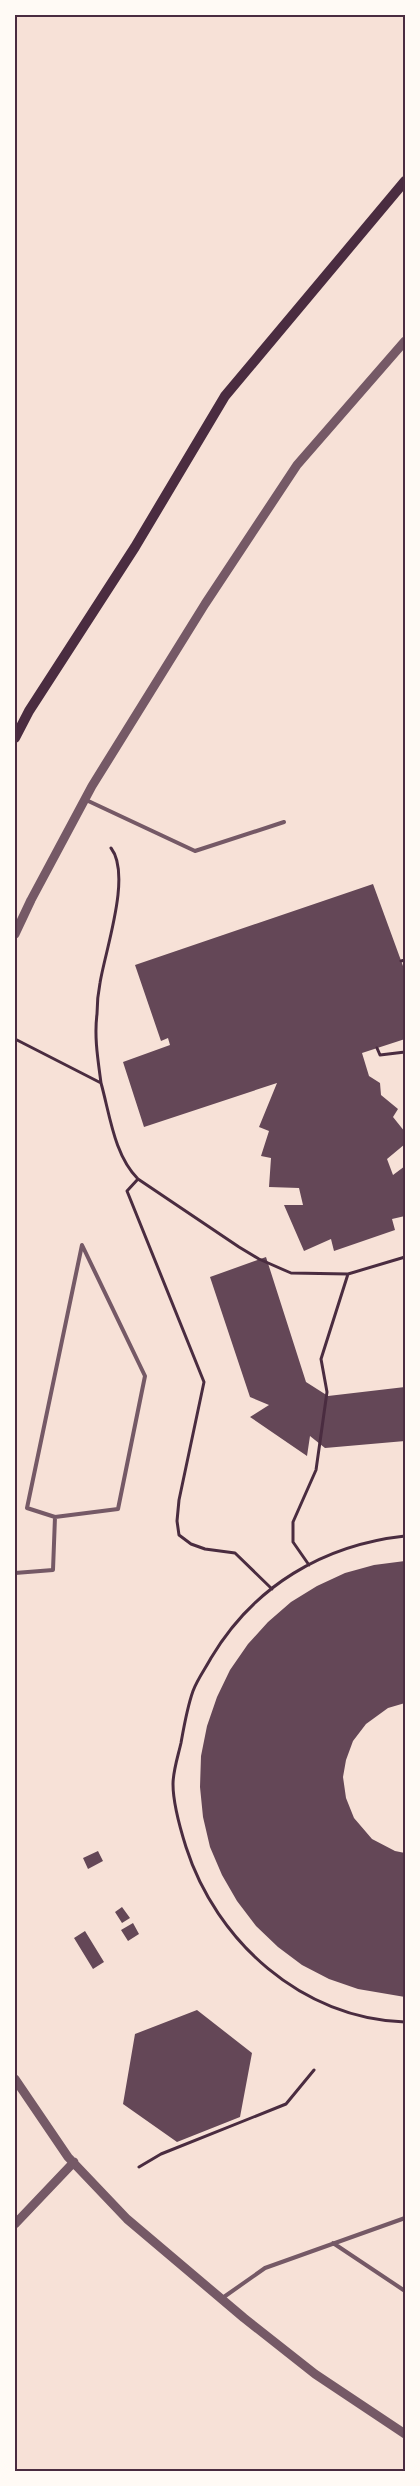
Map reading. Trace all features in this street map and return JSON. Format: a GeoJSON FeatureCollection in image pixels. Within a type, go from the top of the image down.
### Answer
{"type":"FeatureCollection","features":[{"type":"Feature","properties":{"kind":"main road"},"geometry":{"type":"LineString","coordinates":[[15,738],[29,711],[135,547],[225,396],[405,181]]}},
{"type":"Feature","properties":{"kind":"street"},"geometry":{"type":"LineString","coordinates":[[15,934],[84,799],[205,604],[297,465],[405,341]]}},
{"type":"Feature","properties":{"kind":"street"},"geometry":{"type":"LineString","coordinates":[[15,2080],[74,2162],[127,2218],[220,2298],[321,2378],[405,2434]]}},
{"type":"Feature","properties":{"kind":"street"},"geometry":{"type":"LineString","coordinates":[[15,2224],[74,2162]]}},
{"type":"Feature","properties":{"kind":"lane"},"geometry":{"type":"LineString","coordinates":[[84,799],[195,851],[284,822]]}},
{"type":"Feature","properties":{"kind":"lane"},"geometry":{"type":"LineString","coordinates":[[82,1245],[145,1376],[118,1509],[54,1517],[27,1508],[82,1245]]}},
{"type":"Feature","properties":{"kind":"lane"},"geometry":{"type":"LineString","coordinates":[[15,1573],[53,1570],[54,1517]]}},
{"type":"Feature","properties":{"kind":"lane"},"geometry":{"type":"LineString","coordinates":[[220,2298],[265,2268],[405,2218]]}},
{"type":"Feature","properties":{"kind":"lane"},"geometry":{"type":"LineString","coordinates":[[333,2243],[405,2290]]}},
{"type":"Feature","properties":{"kind":"path"},"geometry":{"type":"LineString","coordinates":[[111,848],[116,855],[119,881],[113,922],[100,983],[96,1017],[97,1048],[101,1083],[119,1148],[128,1170],[138,1179],[259,1259],[291,1273],[348,1274],[405,1257]]}},
{"type":"Feature","properties":{"kind":"path"},"geometry":{"type":"LineString","coordinates":[[15,1039],[101,1083]]}},
{"type":"Feature","properties":{"kind":"path"},"geometry":{"type":"LineString","coordinates":[[378,1048],[380,1055],[405,1052]]}},
{"type":"Feature","properties":{"kind":"path"},"geometry":{"type":"LineString","coordinates":[[138,1179],[127,1191],[204,1382],[179,1500],[177,1521],[179,1534],[191,1544],[205,1549],[235,1553],[272,1589]]}},
{"type":"Feature","properties":{"kind":"path"},"geometry":{"type":"LineString","coordinates":[[309,1565],[293,1542],[293,1522],[316,1470],[328,1392],[321,1359],[348,1274]]}},
{"type":"Feature","properties":{"kind":"path"},"geometry":{"type":"LineString","coordinates":[[405,1536],[376,1539],[341,1550],[284,1578],[246,1610],[219,1646],[193,1690],[173,1784],[180,1829],[195,1875],[216,1913],[249,1953],[279,1979],[314,1998],[351,2013],[405,2022]]}},
{"type":"Feature","properties":{"kind":"path"},"geometry":{"type":"LineString","coordinates":[[139,2167],[161,2154],[286,2104],[314,2070]]}},
{"type":"Feature","properties":{"kind":"building"},"geometry":{"type":"Polygon","coordinates":[[[373,884],[403,966],[405,966],[405,1039],[362,1053],[369,1076],[380,1083],[381,1095],[398,1109],[393,1117],[405,1132],[405,1144],[387,1159],[393,1175],[405,1166],[405,1216],[392,1219],[395,1230],[334,1251],[331,1239],[304,1251],[284,1205],[303,1205],[299,1188],[269,1187],[271,1158],[261,1156],[269,1131],[259,1127],[277,1083],[144,1127],[123,1062],[170,1045],[168,1038],[161,1041],[135,965],[373,884]]]}},
{"type":"Feature","properties":{"kind":"building"},"geometry":{"type":"Polygon","coordinates":[[[266,1257],[306,1382],[328,1396],[405,1387],[405,1441],[325,1448],[310,1436],[307,1456],[250,1417],[269,1405],[250,1397],[210,1277],[266,1257]]]}},
{"type":"Feature","properties":{"kind":"building"},"geometry":{"type":"Polygon","coordinates":[[[405,1561],[405,1703],[388,1708],[366,1724],[353,1741],[346,1760],[343,1777],[346,1798],[354,1818],[372,1839],[395,1851],[405,1853],[405,1997],[358,1989],[329,1979],[302,1965],[278,1947],[256,1926],[237,1901],[222,1875],[210,1847],[203,1817],[200,1787],[201,1756],[207,1726],[217,1697],[230,1670],[248,1644],[268,1622],[291,1602],[317,1586],[345,1573],[374,1565],[405,1561]]]}},
{"type":"Feature","properties":{"kind":"building"},"geometry":{"type":"Polygon","coordinates":[[[98,1851],[103,1861],[88,1869],[83,1858],[98,1851]]]}},
{"type":"Feature","properties":{"kind":"building"},"geometry":{"type":"Polygon","coordinates":[[[122,1907],[130,1918],[122,1923],[115,1912],[122,1907]]]}},
{"type":"Feature","properties":{"kind":"building"},"geometry":{"type":"Polygon","coordinates":[[[133,1923],[139,1934],[128,1941],[121,1930],[133,1923]]]}},
{"type":"Feature","properties":{"kind":"building"},"geometry":{"type":"Polygon","coordinates":[[[85,1931],[104,1962],[93,1969],[74,1938],[85,1931]]]}},
{"type":"Feature","properties":{"kind":"building"},"geometry":{"type":"Polygon","coordinates":[[[197,2010],[252,2053],[240,2117],[177,2142],[123,2104],[135,2034],[197,2010]]]}}]}
